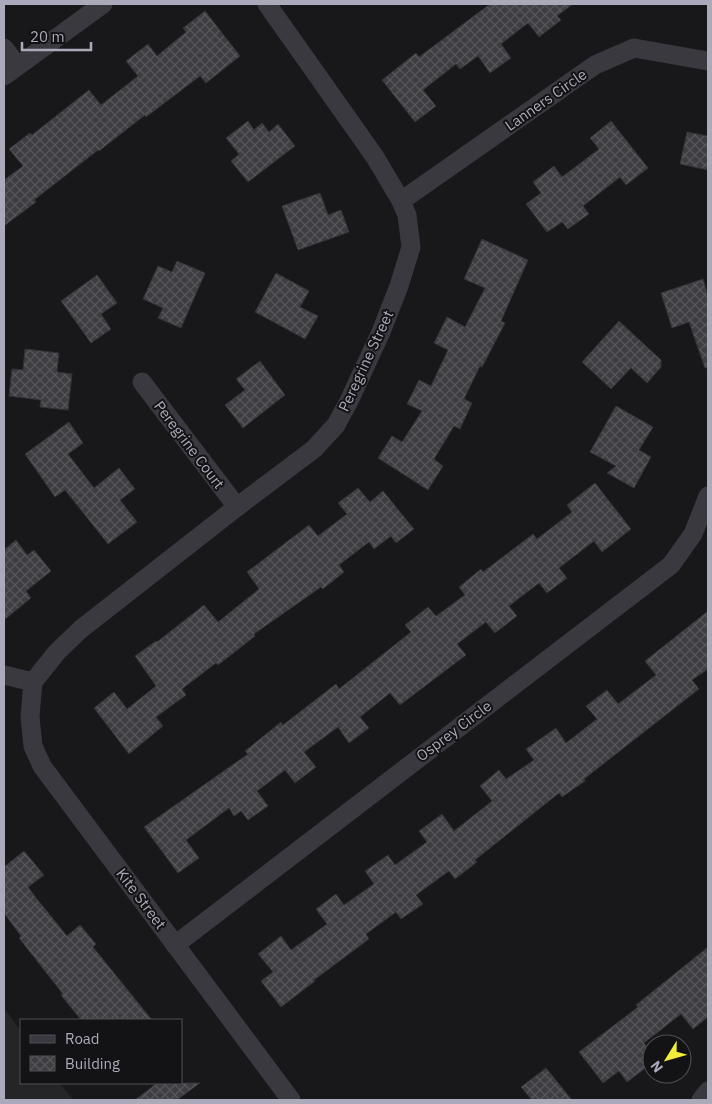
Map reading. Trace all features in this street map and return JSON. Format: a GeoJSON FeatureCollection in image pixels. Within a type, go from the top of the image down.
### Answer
{"type":"FeatureCollection","features":[{"type":"Feature","properties":{"kind":"street"},"geometry":{"type":"LineString","coordinates":[[4,48],[11,71],[103,4]]}},
{"type":"Feature","properties":{"kind":"street","name":"Peregrine Street"},"geometry":{"type":"LineString","coordinates":[[33,682],[57,652],[81,629],[314,449],[336,425],[350,401],[399,286],[411,247],[407,215],[401,202],[375,157],[267,4]]}},
{"type":"Feature","properties":{"kind":"street","name":"Lanners Circle"},"geometry":{"type":"LineString","coordinates":[[401,202],[595,65],[634,48],[708,61]]}},
{"type":"Feature","properties":{"kind":"street","name":"Peregrine Court"},"geometry":{"type":"LineString","coordinates":[[142,382],[237,507]]}},
{"type":"Feature","properties":{"kind":"street","name":"Osprey Circle"},"geometry":{"type":"LineString","coordinates":[[175,945],[670,566],[693,534],[708,496]]}},
{"type":"Feature","properties":{"kind":"street"},"geometry":{"type":"LineString","coordinates":[[4,675],[33,682]]}},
{"type":"Feature","properties":{"kind":"street","name":"Kite Street"},"geometry":{"type":"LineString","coordinates":[[33,682],[30,717],[33,746],[42,766],[291,1100]]}},
{"type":"Feature","properties":{"kind":"street"},"geometry":{"type":"LineString","coordinates":[[701,1100],[708,1091]]}},
{"type":"Feature","properties":{"kind":"shaded area"},"geometry":{"type":"Polygon","coordinates":[[[4,1008],[20,1030],[20,1084],[61,1084],[73,1100],[4,1100],[4,1008]]]}},
{"type":"Feature","properties":{"kind":"building"},"geometry":{"type":"Polygon","coordinates":[[[490,4],[573,4],[557,16],[561,20],[539,37],[528,23],[501,44],[511,58],[490,73],[478,56],[460,69],[456,64],[423,90],[436,106],[415,122],[382,80],[416,53],[419,57],[490,4]]]}},
{"type":"Feature","properties":{"kind":"building"},"geometry":{"type":"Polygon","coordinates":[[[205,11],[240,56],[206,83],[200,76],[146,117],[145,115],[34,200],[36,202],[4,226],[4,180],[23,166],[9,149],[30,133],[32,135],[89,90],[101,105],[138,76],[126,61],[148,44],[157,56],[186,32],[183,28],[205,11]]]}},
{"type":"Feature","properties":{"kind":"building"},"geometry":{"type":"Polygon","coordinates":[[[248,121],[254,130],[262,123],[269,132],[278,124],[295,146],[248,182],[231,161],[239,154],[226,138],[248,121]]]}},
{"type":"Feature","properties":{"kind":"building"},"geometry":{"type":"Polygon","coordinates":[[[611,121],[648,168],[626,185],[620,177],[583,206],[589,214],[568,229],[562,222],[547,232],[526,204],[541,193],[533,182],[554,166],[562,177],[599,149],[590,138],[611,121]]]}},
{"type":"Feature","properties":{"kind":"building"},"geometry":{"type":"Polygon","coordinates":[[[687,132],[708,136],[708,170],[680,164],[687,132]]]}},
{"type":"Feature","properties":{"kind":"building"},"geometry":{"type":"Polygon","coordinates":[[[320,193],[328,215],[341,210],[349,232],[298,250],[282,206],[320,193]]]}},
{"type":"Feature","properties":{"kind":"building"},"geometry":{"type":"Polygon","coordinates":[[[482,239],[528,260],[501,321],[505,323],[482,367],[480,366],[464,399],[472,403],[460,429],[454,426],[434,459],[443,466],[428,490],[378,458],[392,436],[402,442],[422,411],[407,404],[419,380],[431,386],[448,350],[434,343],[447,317],[465,327],[485,288],[464,279],[482,239]]]}},
{"type":"Feature","properties":{"kind":"building"},"geometry":{"type":"Polygon","coordinates":[[[177,261],[205,273],[181,328],[158,318],[163,308],[143,299],[158,266],[172,272],[177,261]]]}},
{"type":"Feature","properties":{"kind":"building"},"geometry":{"type":"Polygon","coordinates":[[[276,273],[309,291],[300,307],[318,316],[305,339],[255,312],[276,273]]]}},
{"type":"Feature","properties":{"kind":"building"},"geometry":{"type":"Polygon","coordinates":[[[97,275],[117,303],[101,314],[111,329],[91,343],[61,301],[97,275]]]}},
{"type":"Feature","properties":{"kind":"building"},"geometry":{"type":"Polygon","coordinates":[[[703,279],[708,296],[708,367],[705,368],[689,322],[672,328],[661,293],[703,279]]]}},
{"type":"Feature","properties":{"kind":"building"},"geometry":{"type":"Polygon","coordinates":[[[619,321],[661,360],[661,367],[647,383],[631,368],[611,389],[582,362],[619,321]]]}},
{"type":"Feature","properties":{"kind":"building"},"geometry":{"type":"Polygon","coordinates":[[[25,349],[59,353],[57,372],[72,374],[68,410],[40,407],[41,400],[9,396],[12,369],[23,370],[25,349]]]}},
{"type":"Feature","properties":{"kind":"building"},"geometry":{"type":"Polygon","coordinates":[[[260,361],[285,395],[243,428],[225,405],[245,390],[236,379],[260,361]]]}},
{"type":"Feature","properties":{"kind":"building"},"geometry":{"type":"Polygon","coordinates":[[[616,406],[653,427],[639,450],[651,457],[634,488],[607,473],[616,466],[590,452],[616,406]]]}},
{"type":"Feature","properties":{"kind":"building"},"geometry":{"type":"Polygon","coordinates":[[[69,422],[83,443],[68,454],[94,488],[119,468],[135,489],[120,500],[137,522],[108,544],[65,490],[55,497],[25,454],[69,422]]]}},
{"type":"Feature","properties":{"kind":"building"},"geometry":{"type":"Polygon","coordinates":[[[595,483],[631,529],[602,552],[594,541],[559,568],[567,578],[547,593],[539,583],[509,606],[517,616],[495,633],[486,622],[457,644],[466,655],[400,705],[390,693],[360,717],[369,728],[349,743],[338,727],[304,752],[316,767],[295,783],[285,770],[257,791],[268,806],[248,820],[241,811],[234,816],[229,808],[186,840],[199,858],[178,873],[144,827],[248,754],[245,751],[281,722],[283,725],[336,684],[339,689],[411,632],[405,625],[428,607],[436,616],[465,595],[459,587],[481,569],[483,572],[533,534],[537,539],[572,512],[567,505],[595,483]]]}},
{"type":"Feature","properties":{"kind":"building"},"geometry":{"type":"Polygon","coordinates":[[[358,488],[370,502],[383,491],[414,529],[396,543],[391,536],[374,549],[369,542],[339,565],[344,572],[323,589],[321,587],[254,634],[255,636],[218,665],[216,663],[182,689],[186,695],[156,717],[163,726],[129,754],[94,708],[114,692],[127,709],[156,686],[135,656],[157,642],[204,605],[218,622],[259,589],[247,572],[309,525],[318,536],[347,514],[338,503],[358,488]]]}},
{"type":"Feature","properties":{"kind":"building"},"geometry":{"type":"Polygon","coordinates":[[[16,540],[27,555],[34,550],[51,571],[26,591],[31,598],[4,620],[4,550],[16,540]]]}},
{"type":"Feature","properties":{"kind":"building"},"geometry":{"type":"Polygon","coordinates":[[[708,611],[708,669],[692,680],[699,689],[584,779],[585,781],[562,797],[559,793],[475,860],[477,862],[455,879],[449,871],[416,895],[423,904],[401,919],[396,912],[366,934],[369,939],[281,1007],[261,981],[273,972],[258,954],[281,936],[291,950],[327,924],[316,909],[336,894],[344,905],[374,884],[365,871],[388,855],[395,865],[427,842],[419,831],[442,814],[454,831],[492,801],[480,786],[499,770],[506,779],[534,760],[526,749],[556,728],[566,743],[597,719],[586,706],[607,690],[618,704],[656,675],[645,661],[708,611]]]}},
{"type":"Feature","properties":{"kind":"building"},"geometry":{"type":"Polygon","coordinates":[[[24,851],[44,875],[28,887],[37,899],[67,936],[80,925],[96,944],[93,947],[151,1019],[80,1019],[19,938],[21,936],[4,913],[4,867],[24,851]]]}},
{"type":"Feature","properties":{"kind":"building"},"geometry":{"type":"Polygon","coordinates":[[[708,947],[708,1017],[693,1029],[681,1014],[655,1034],[642,1034],[642,1071],[627,1082],[619,1071],[603,1083],[579,1052],[638,1007],[636,1005],[708,947]]]}},
{"type":"Feature","properties":{"kind":"building"},"geometry":{"type":"Polygon","coordinates":[[[546,1068],[572,1100],[532,1100],[521,1087],[546,1068]]]}},
{"type":"Feature","properties":{"kind":"building"},"geometry":{"type":"Polygon","coordinates":[[[200,1083],[177,1100],[135,1100],[156,1084],[200,1083]]]}}]}
